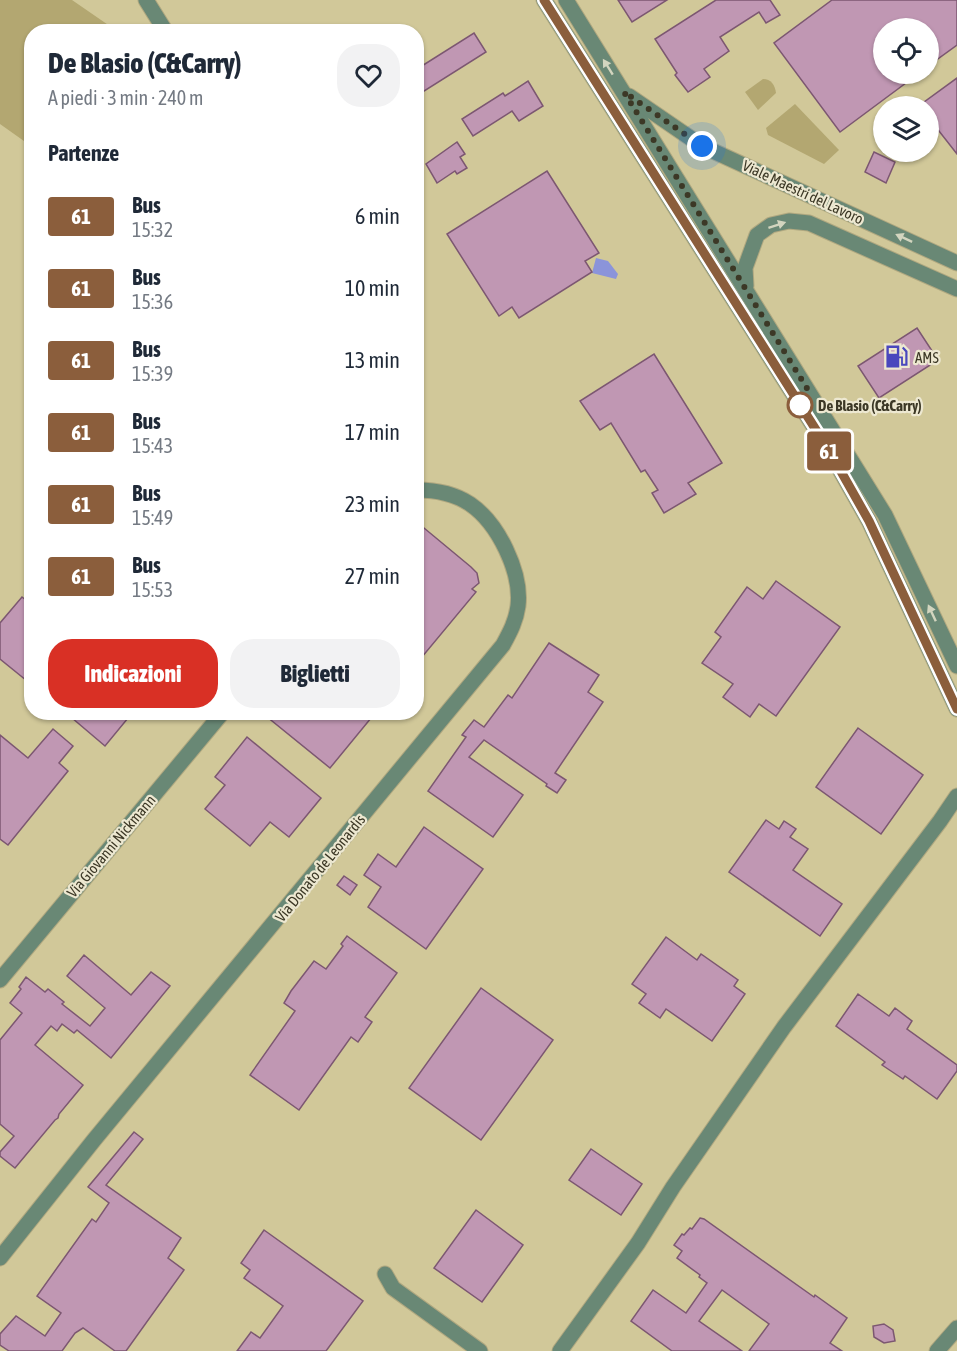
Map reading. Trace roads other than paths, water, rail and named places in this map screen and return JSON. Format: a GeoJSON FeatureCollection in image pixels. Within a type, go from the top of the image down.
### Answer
{"type":"FeatureCollection","features":[{"type":"Feature","properties":{"kind":"street"},"geometry":{"type":"LineString","coordinates":[[146,0],[161,24]]}},
{"type":"Feature","properties":{"kind":"street"},"geometry":{"type":"LineString","coordinates":[[543,0],[830,452],[869,521],[957,709]]}},
{"type":"Feature","properties":{"kind":"street"},"geometry":{"type":"LineString","coordinates":[[566,0],[885,515],[957,666]]}},
{"type":"Feature","properties":{"kind":"street","name":"Viale Maestri del Lavoro"},"geometry":{"type":"LineString","coordinates":[[624,92],[702,146],[957,263]]}},
{"type":"Feature","properties":{"kind":"street","name":"Viale Maestri del Lavoro"},"geometry":{"type":"LineString","coordinates":[[746,289],[746,268],[757,235],[771,225],[789,221],[809,223],[957,289]]}},
{"type":"Feature","properties":{"kind":"street","name":"Via Donato de Leonardis"},"geometry":{"type":"LineString","coordinates":[[0,1258],[94,1140],[503,645],[514,623],[519,604],[517,584],[508,553],[482,514],[469,503],[438,491],[424,490]]}},
{"type":"Feature","properties":{"kind":"street","name":"Via Giovanni Nickmann"},"geometry":{"type":"LineString","coordinates":[[0,980],[216,720]]}},
{"type":"Feature","properties":{"kind":"street"},"geometry":{"type":"LineString","coordinates":[[560,1351],[638,1243],[673,1187],[784,1027],[957,796]]}},
{"type":"Feature","properties":{"kind":"street"},"geometry":{"type":"LineString","coordinates":[[385,1274],[393,1288],[480,1351]]}},
{"type":"Feature","properties":{"kind":"street"},"geometry":{"type":"LineString","coordinates":[[937,1351],[957,1328]]}},
{"type":"Feature","properties":{"kind":"water"},"geometry":{"type":"Polygon","coordinates":[[[596,258],[608,261],[618,274],[616,279],[592,273],[596,258]]]}},
{"type":"Feature","properties":{"kind":"place","name":"AMS"},"geometry":{"type":"Point","coordinates":[897,357]}},
{"type":"Feature","properties":{"kind":"place","name":"De Blasio (C&Carry)"},"geometry":{"type":"Point","coordinates":[800,405]}}]}
